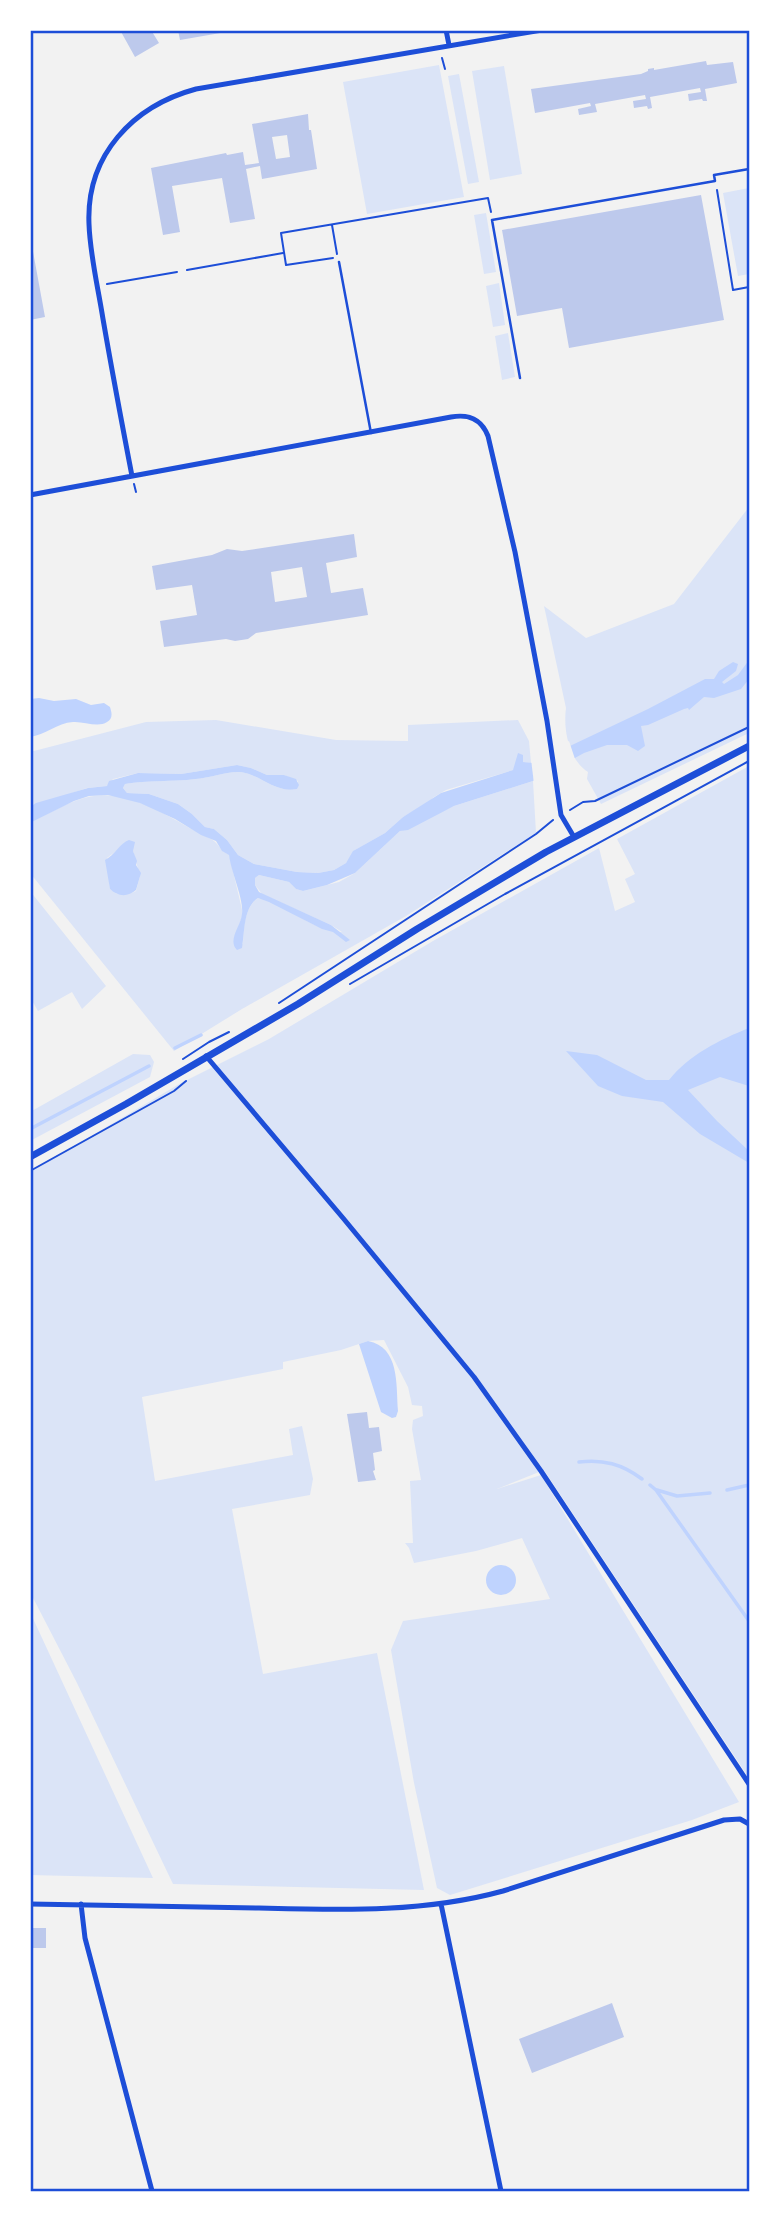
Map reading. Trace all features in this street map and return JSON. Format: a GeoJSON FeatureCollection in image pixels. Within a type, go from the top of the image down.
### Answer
{"type":"FeatureCollection","features":[{"type":"Feature","properties":{"kind":"main road"},"geometry":{"type":"LineString","coordinates":[[30,1157],[298,1004],[417,929],[574,836],[749,746]]}},
{"type":"Feature","properties":{"kind":"street"},"geometry":{"type":"LineString","coordinates":[[446,30],[449,45]]}},
{"type":"Feature","properties":{"kind":"street"},"geometry":{"type":"LineString","coordinates":[[132,476],[94,267],[89,222],[90,201],[97,174],[118,135],[141,114],[163,100],[196,89],[542,30]]}},
{"type":"Feature","properties":{"kind":"street"},"geometry":{"type":"LineString","coordinates":[[30,495],[466,415],[486,430],[515,552],[561,815],[574,836]]}},
{"type":"Feature","properties":{"kind":"street"},"geometry":{"type":"LineString","coordinates":[[206,1056],[480,1386],[541,1471],[749,1784]]}},
{"type":"Feature","properties":{"kind":"street"},"geometry":{"type":"LineString","coordinates":[[30,1904],[366,1910],[441,1904],[503,1891],[723,1820],[740,1819],[749,1823]]}},
{"type":"Feature","properties":{"kind":"street"},"geometry":{"type":"LineString","coordinates":[[81,1904],[85,1938],[152,2191]]}},
{"type":"Feature","properties":{"kind":"street"},"geometry":{"type":"LineString","coordinates":[[441,1904],[501,2191]]}},
{"type":"Feature","properties":{"kind":"lane"},"geometry":{"type":"LineString","coordinates":[[520,378],[492,220],[715,181],[714,175],[749,169]]}},
{"type":"Feature","properties":{"kind":"lane"},"geometry":{"type":"LineString","coordinates":[[339,262],[371,433]]}},
{"type":"Feature","properties":{"kind":"lane"},"geometry":{"type":"LineString","coordinates":[[187,1068],[194,1074]]}},
{"type":"Feature","properties":{"kind":"path"},"geometry":{"type":"LineString","coordinates":[[441,46],[444,69]]}},
{"type":"Feature","properties":{"kind":"path"},"geometry":{"type":"LineString","coordinates":[[715,181],[733,290],[749,287]]}},
{"type":"Feature","properties":{"kind":"path"},"geometry":{"type":"LineString","coordinates":[[331,225],[338,257],[286,265],[281,233],[488,198],[492,220]]}},
{"type":"Feature","properties":{"kind":"path"},"geometry":{"type":"LineString","coordinates":[[187,270],[284,253]]}},
{"type":"Feature","properties":{"kind":"path"},"geometry":{"type":"LineString","coordinates":[[107,284],[177,272]]}},
{"type":"Feature","properties":{"kind":"path"},"geometry":{"type":"LineString","coordinates":[[595,801],[749,727]]}},
{"type":"Feature","properties":{"kind":"path"},"geometry":{"type":"LineString","coordinates":[[352,983],[505,894],[749,761]]}},
{"type":"Feature","properties":{"kind":"path"},"geometry":{"type":"LineString","coordinates":[[270,1009],[536,834]]}},
{"type":"Feature","properties":{"kind":"path"},"geometry":{"type":"LineString","coordinates":[[187,1068],[183,1058],[229,1032]]}},
{"type":"Feature","properties":{"kind":"path"},"geometry":{"type":"LineString","coordinates":[[30,1171],[174,1091],[194,1074]]}},
{"type":"Feature","properties":{"kind":"shaded area"},"geometry":{"type":"Polygon","coordinates":[[[439,65],[464,197],[367,214],[343,82],[439,65]]]}},
{"type":"Feature","properties":{"kind":"shaded area"},"geometry":{"type":"Polygon","coordinates":[[[504,66],[522,174],[490,180],[472,71],[504,66]]]}},
{"type":"Feature","properties":{"kind":"shaded area"},"geometry":{"type":"Polygon","coordinates":[[[459,74],[479,182],[468,184],[448,76],[459,74]]]}},
{"type":"Feature","properties":{"kind":"shaded area"},"geometry":{"type":"Polygon","coordinates":[[[749,188],[749,274],[738,276],[723,193],[749,188]]]}},
{"type":"Feature","properties":{"kind":"shaded area"},"geometry":{"type":"Polygon","coordinates":[[[486,213],[496,272],[484,274],[474,215],[486,213]]]}},
{"type":"Feature","properties":{"kind":"shaded area"},"geometry":{"type":"Polygon","coordinates":[[[499,283],[505,325],[493,327],[486,286],[499,283]]]}},
{"type":"Feature","properties":{"kind":"shaded area"},"geometry":{"type":"Polygon","coordinates":[[[508,333],[515,377],[502,380],[495,336],[508,333]]]}},
{"type":"Feature","properties":{"kind":"shaded area"},"geometry":{"type":"Polygon","coordinates":[[[749,507],[749,733],[601,804],[587,779],[588,772],[576,760],[569,744],[566,708],[544,606],[586,638],[674,604],[749,507]]]}},
{"type":"Feature","properties":{"kind":"shaded area"},"geometry":{"type":"Polygon","coordinates":[[[216,720],[336,740],[408,741],[408,725],[518,720],[529,741],[531,763],[523,762],[522,759],[513,770],[446,790],[403,817],[385,833],[355,850],[346,863],[334,870],[318,873],[254,864],[238,855],[227,840],[214,829],[205,827],[178,804],[149,794],[127,793],[123,788],[125,784],[187,780],[240,772],[282,789],[297,789],[298,781],[284,775],[267,775],[237,765],[181,774],[138,773],[113,779],[107,786],[87,788],[30,807],[30,752],[146,722],[216,720]]]}},
{"type":"Feature","properties":{"kind":"shaded area"},"geometry":{"type":"Polygon","coordinates":[[[749,766],[749,1778],[544,1470],[497,1489],[541,1475],[739,1802],[692,1820],[450,1895],[437,1888],[414,1783],[391,1650],[403,1621],[550,1599],[522,1538],[476,1551],[414,1563],[405,1543],[413,1543],[410,1481],[421,1480],[412,1429],[413,1420],[423,1416],[422,1406],[412,1405],[408,1387],[384,1340],[368,1341],[341,1350],[283,1362],[283,1369],[142,1397],[155,1481],[293,1455],[289,1429],[302,1426],[313,1479],[310,1495],[232,1509],[263,1674],[377,1653],[424,1890],[173,1884],[77,1683],[30,1592],[30,1172],[181,1083],[269,1039],[433,941],[599,848],[615,911],[635,902],[625,879],[635,874],[617,839],[749,766]]]}},
{"type":"Feature","properties":{"kind":"shaded area"},"geometry":{"type":"Polygon","coordinates":[[[533,781],[536,833],[406,916],[242,1009],[174,1051],[30,873],[30,823],[84,798],[117,796],[165,814],[212,840],[229,854],[243,914],[234,939],[243,944],[247,913],[258,898],[320,927],[342,932],[262,894],[255,885],[255,878],[259,875],[289,882],[296,889],[303,891],[339,882],[355,873],[400,831],[454,806],[533,781]],[[124,845],[107,858],[110,889],[117,894],[136,891],[140,876],[133,851],[124,845]]]}},
{"type":"Feature","properties":{"kind":"shaded area"},"geometry":{"type":"Polygon","coordinates":[[[30,891],[106,986],[82,1009],[72,992],[38,1011],[30,997],[30,891]]]}},
{"type":"Feature","properties":{"kind":"shaded area"},"geometry":{"type":"Polygon","coordinates":[[[133,1054],[150,1055],[154,1062],[150,1077],[30,1141],[30,1112],[133,1054]]]}},
{"type":"Feature","properties":{"kind":"shaded area"},"geometry":{"type":"Polygon","coordinates":[[[30,1612],[153,1878],[30,1875],[30,1612]]]}},
{"type":"Feature","properties":{"kind":"water"},"geometry":{"type":"Polygon","coordinates":[[[749,660],[749,679],[741,689],[714,698],[704,697],[689,710],[684,709],[641,726],[645,746],[638,751],[627,745],[607,745],[584,753],[533,781],[454,806],[408,830],[400,831],[355,873],[327,885],[303,891],[296,889],[289,882],[259,875],[255,878],[259,892],[331,925],[350,940],[346,942],[333,932],[258,898],[253,902],[246,920],[242,948],[237,950],[233,942],[242,908],[229,855],[222,851],[216,841],[140,803],[108,795],[89,796],[30,823],[30,807],[36,803],[88,788],[107,786],[109,781],[138,773],[181,774],[237,765],[267,775],[284,775],[296,779],[299,785],[297,789],[282,789],[254,776],[235,772],[196,779],[125,784],[123,788],[127,793],[149,794],[178,804],[205,827],[214,829],[227,840],[238,855],[254,864],[297,872],[318,873],[334,870],[346,863],[353,851],[385,833],[403,817],[441,793],[513,770],[518,753],[523,755],[523,762],[534,763],[705,679],[714,679],[719,671],[733,662],[738,664],[736,671],[722,682],[724,684],[738,675],[749,660]]]}},
{"type":"Feature","properties":{"kind":"water"},"geometry":{"type":"Polygon","coordinates":[[[30,699],[54,701],[76,699],[91,705],[104,703],[110,707],[112,714],[109,721],[103,724],[67,723],[30,737],[30,699]]]}},
{"type":"Feature","properties":{"kind":"water"},"geometry":{"type":"Polygon","coordinates":[[[129,840],[135,842],[133,851],[141,873],[136,890],[120,895],[110,889],[105,860],[129,840]]]}},
{"type":"Feature","properties":{"kind":"water"},"geometry":{"type":"Polygon","coordinates":[[[749,1028],[749,1086],[720,1077],[688,1090],[749,1151],[749,1163],[700,1134],[663,1102],[622,1096],[598,1086],[566,1051],[597,1055],[646,1080],[669,1080],[705,1049],[749,1028]]]}},
{"type":"Feature","properties":{"kind":"water"},"geometry":{"type":"Polygon","coordinates":[[[368,1341],[386,1351],[391,1359],[396,1379],[396,1417],[392,1418],[381,1412],[359,1344],[368,1341]]]}},
{"type":"Feature","properties":{"kind":"water"},"geometry":{"type":"Polygon","coordinates":[[[501,1565],[512,1569],[516,1580],[512,1591],[501,1595],[490,1591],[486,1580],[490,1569],[501,1565]]]}},
{"type":"Feature","properties":{"kind":"pier"},"geometry":{"type":"Polygon","coordinates":[[[569,741],[576,762],[534,784],[531,759],[569,741]]]}},
{"type":"Feature","properties":{"kind":"building"},"geometry":{"type":"Polygon","coordinates":[[[120,30],[151,30],[159,43],[135,57],[120,30]]]}},
{"type":"Feature","properties":{"kind":"building"},"geometry":{"type":"Polygon","coordinates":[[[178,30],[232,30],[232,31],[180,40],[178,30]]]}},
{"type":"Feature","properties":{"kind":"building"},"geometry":{"type":"Polygon","coordinates":[[[706,61],[707,65],[733,62],[737,83],[705,89],[707,101],[689,101],[688,94],[701,92],[700,88],[650,97],[652,108],[648,109],[647,106],[634,108],[633,101],[646,99],[645,95],[595,104],[597,112],[579,115],[578,109],[591,106],[590,103],[535,113],[531,89],[641,74],[648,69],[706,61]]]}},
{"type":"Feature","properties":{"kind":"building"},"geometry":{"type":"Polygon","coordinates":[[[308,114],[317,169],[262,179],[260,166],[246,169],[255,219],[230,223],[222,178],[172,186],[180,232],[163,235],[151,168],[243,152],[245,165],[259,163],[252,124],[308,114]],[[287,135],[272,137],[276,159],[290,157],[287,135]]]}},
{"type":"Feature","properties":{"kind":"building"},"geometry":{"type":"Polygon","coordinates":[[[701,195],[724,320],[569,348],[562,308],[517,316],[502,230],[701,195]]]}},
{"type":"Feature","properties":{"kind":"building"},"geometry":{"type":"Polygon","coordinates":[[[30,235],[45,317],[30,320],[30,235]]]}},
{"type":"Feature","properties":{"kind":"building"},"geometry":{"type":"Polygon","coordinates":[[[354,534],[357,557],[326,563],[331,593],[363,588],[368,615],[256,633],[248,639],[164,647],[160,621],[197,615],[192,585],[156,590],[152,566],[212,555],[227,549],[242,551],[354,534]],[[302,567],[271,572],[275,602],[307,597],[302,567]]]}},
{"type":"Feature","properties":{"kind":"building"},"geometry":{"type":"Polygon","coordinates":[[[367,1412],[369,1428],[379,1427],[382,1451],[373,1453],[376,1480],[358,1482],[347,1414],[367,1412]]]}},
{"type":"Feature","properties":{"kind":"building"},"geometry":{"type":"Polygon","coordinates":[[[30,1928],[46,1928],[46,1948],[30,1948],[30,1928]]]}},
{"type":"Feature","properties":{"kind":"building"},"geometry":{"type":"Polygon","coordinates":[[[612,2003],[624,2037],[532,2073],[519,2039],[612,2003]]]}},
{"type":"Feature","properties":{"kind":"waterway"},"geometry":{"type":"LineString","coordinates":[[175,1048],[201,1035]]}},
{"type":"Feature","properties":{"kind":"waterway"},"geometry":{"type":"LineString","coordinates":[[30,1129],[149,1066]]}},
{"type":"Feature","properties":{"kind":"waterway"},"geometry":{"type":"LineString","coordinates":[[579,1462],[612,1464],[642,1479]]}},
{"type":"Feature","properties":{"kind":"waterway"},"geometry":{"type":"LineString","coordinates":[[650,1485],[749,1621]]}},
{"type":"Feature","properties":{"kind":"waterway"},"geometry":{"type":"LineString","coordinates":[[727,1490],[749,1485]]}},
{"type":"Feature","properties":{"kind":"waterway"},"geometry":{"type":"LineString","coordinates":[[657,1490],[677,1496],[710,1493]]}}]}
